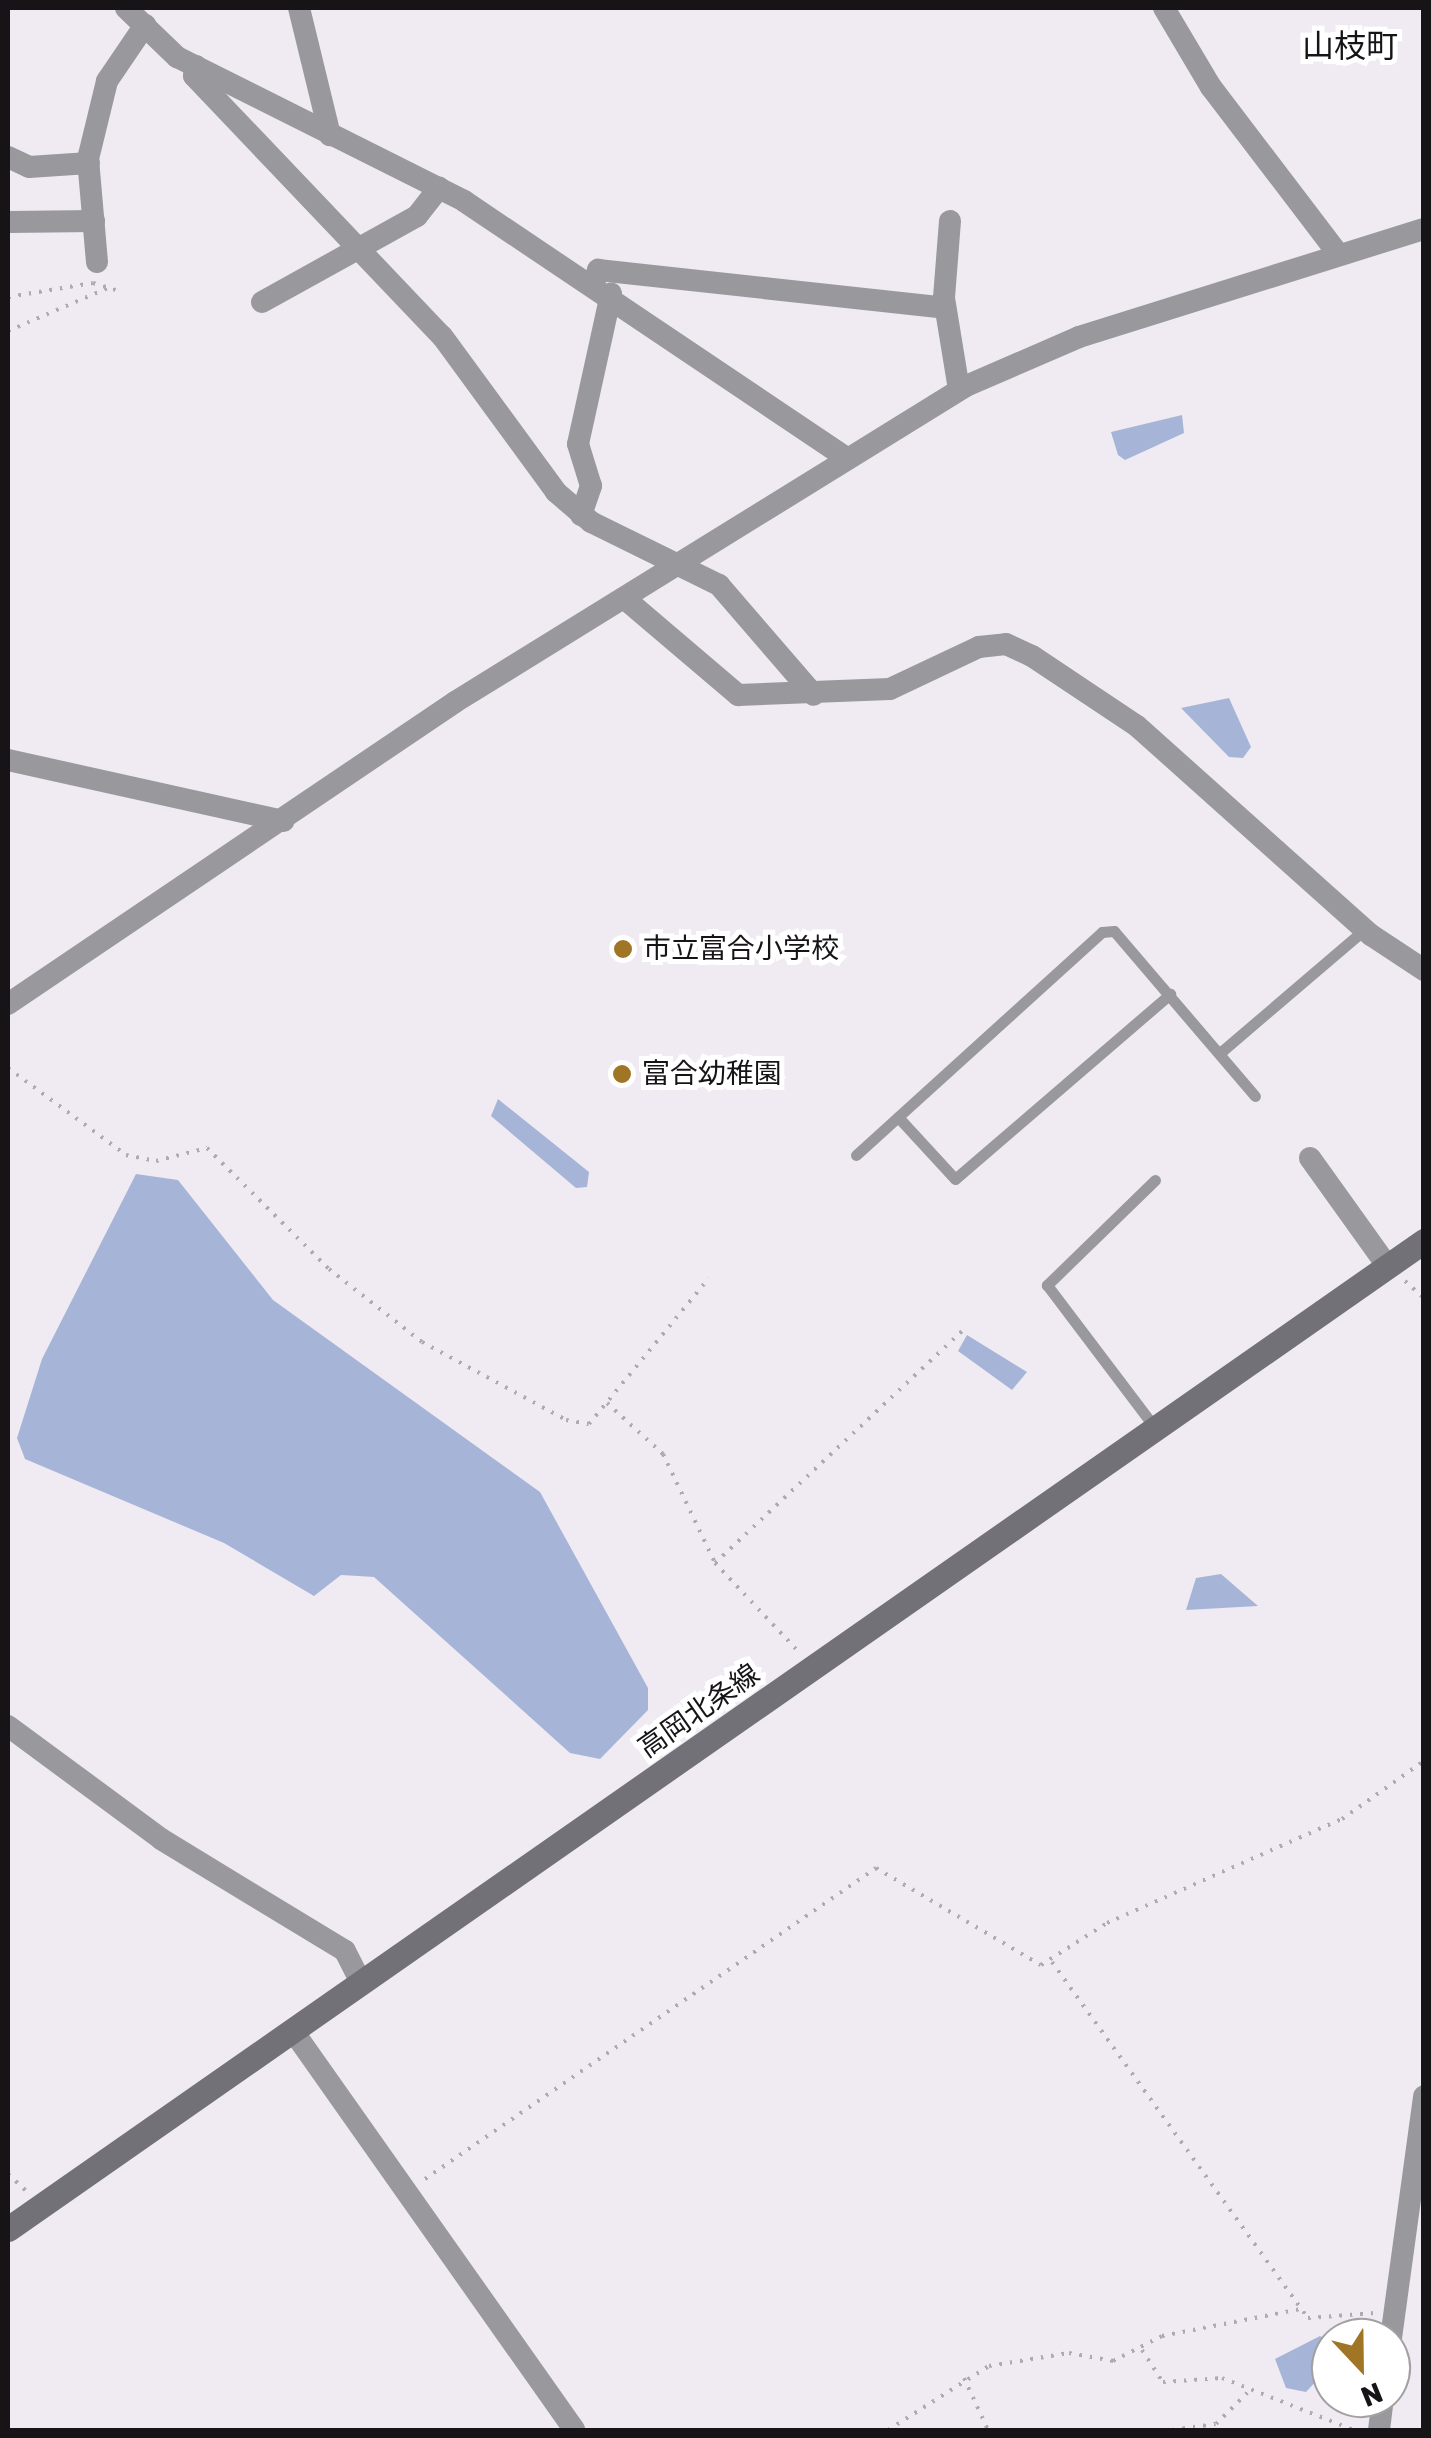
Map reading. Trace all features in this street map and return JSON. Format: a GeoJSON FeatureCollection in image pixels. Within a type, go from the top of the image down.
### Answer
{"type":"FeatureCollection","features":[{"type":"Feature","properties":{"kind":"main road","name":"高岡北条線"},"geometry":{"type":"LineString","coordinates":[[8,2230],[1424,1241]]}},
{"type":"Feature","properties":{"kind":"street"},"geometry":{"type":"LineString","coordinates":[[126,8],[196,66],[439,188],[602,288],[844,456]]}},
{"type":"Feature","properties":{"kind":"street"},"geometry":{"type":"LineString","coordinates":[[299,8],[330,135]]}},
{"type":"Feature","properties":{"kind":"street"},"geometry":{"type":"LineString","coordinates":[[1164,8],[1211,87],[1339,255]]}},
{"type":"Feature","properties":{"kind":"street"},"geometry":{"type":"LineString","coordinates":[[97,262],[89,163],[107,81],[145,25]]}},
{"type":"Feature","properties":{"kind":"street"},"geometry":{"type":"LineString","coordinates":[[196,66],[194,76],[362,246],[581,515],[682,564],[748,610],[814,695]]}},
{"type":"Feature","properties":{"kind":"street"},"geometry":{"type":"LineString","coordinates":[[8,157],[28,166],[89,163]]}},
{"type":"Feature","properties":{"kind":"street"},"geometry":{"type":"LineString","coordinates":[[262,302],[417,216],[439,188]]}},
{"type":"Feature","properties":{"kind":"street"},"geometry":{"type":"LineString","coordinates":[[8,222],[94,221]]}},
{"type":"Feature","properties":{"kind":"street"},"geometry":{"type":"LineString","coordinates":[[950,221],[945,308],[959,390]]}},
{"type":"Feature","properties":{"kind":"street"},"geometry":{"type":"LineString","coordinates":[[8,1004],[624,598],[844,456],[959,390],[1080,337],[1424,229]]}},
{"type":"Feature","properties":{"kind":"street"},"geometry":{"type":"LineString","coordinates":[[581,515],[591,486],[578,444],[602,288],[598,270],[945,308]]}},
{"type":"Feature","properties":{"kind":"street"},"geometry":{"type":"LineString","coordinates":[[624,598],[738,695],[890,689],[979,647],[1006,644],[1136,726],[1365,929],[1424,970]]}},
{"type":"Feature","properties":{"kind":"street"},"geometry":{"type":"LineString","coordinates":[[8,760],[283,820]]}},
{"type":"Feature","properties":{"kind":"street"},"geometry":{"type":"LineString","coordinates":[[1310,1158],[1388,1267]]}},
{"type":"Feature","properties":{"kind":"street"},"geometry":{"type":"LineString","coordinates":[[8,1726],[162,1840],[345,1952],[361,1982]]}},
{"type":"Feature","properties":{"kind":"street"},"geometry":{"type":"LineString","coordinates":[[293,2031],[574,2430]]}},
{"type":"Feature","properties":{"kind":"street"},"geometry":{"type":"LineString","coordinates":[[1393,2318],[1424,2096]]}},
{"type":"Feature","properties":{"kind":"lane"},"geometry":{"type":"LineString","coordinates":[[1221,1052],[1365,929]]}},
{"type":"Feature","properties":{"kind":"lane"},"geometry":{"type":"LineString","coordinates":[[856,1156],[1102,932],[1114,931],[1255,1096]]}},
{"type":"Feature","properties":{"kind":"lane"},"geometry":{"type":"LineString","coordinates":[[898,1117],[954,1179],[1170,994]]}},
{"type":"Feature","properties":{"kind":"lane"},"geometry":{"type":"LineString","coordinates":[[1155,1180],[1047,1285],[1156,1428]]}},
{"type":"Feature","properties":{"kind":"path"},"geometry":{"type":"LineString","coordinates":[[8,331],[108,288]]}},
{"type":"Feature","properties":{"kind":"path"},"geometry":{"type":"LineString","coordinates":[[8,296],[108,288],[122,292]]}},
{"type":"Feature","properties":{"kind":"path"},"geometry":{"type":"LineString","coordinates":[[8,1068],[126,1155],[156,1161],[208,1148],[328,1270],[442,1356],[566,1420],[589,1424],[709,1278]]}},
{"type":"Feature","properties":{"kind":"path"},"geometry":{"type":"LineString","coordinates":[[716,1563],[962,1332]]}},
{"type":"Feature","properties":{"kind":"path"},"geometry":{"type":"LineString","coordinates":[[606,1403],[663,1454],[716,1563],[814,1668]]}},
{"type":"Feature","properties":{"kind":"path"},"geometry":{"type":"LineString","coordinates":[[408,2191],[876,1868],[1042,1966],[1107,1923],[1342,1819],[1424,1761]]}},
{"type":"Feature","properties":{"kind":"path"},"geometry":{"type":"LineString","coordinates":[[1051,1962],[1301,2309]]}},
{"type":"Feature","properties":{"kind":"path"},"geometry":{"type":"LineString","coordinates":[[888,2430],[964,2378],[1053,2356],[1112,2361],[1162,2336],[1301,2309],[1327,2319],[1394,2312]]}},
{"type":"Feature","properties":{"kind":"path"},"geometry":{"type":"LineString","coordinates":[[1142,2349],[1163,2382],[1222,2378],[1354,2430]]}},
{"type":"Feature","properties":{"kind":"path"},"geometry":{"type":"LineString","coordinates":[[964,2378],[988,2430]]}},
{"type":"Feature","properties":{"kind":"path"},"geometry":{"type":"LineString","coordinates":[[1172,2430],[1216,2424],[1250,2390]]}},
{"type":"Feature","properties":{"kind":"water"},"geometry":{"type":"Polygon","coordinates":[[[1182,415],[1184,433],[1125,460],[1118,455],[1111,432],[1182,415]]]}},
{"type":"Feature","properties":{"kind":"water"},"geometry":{"type":"Polygon","coordinates":[[[1229,698],[1251,747],[1243,758],[1229,757],[1181,708],[1229,698]]]}},
{"type":"Feature","properties":{"kind":"water"},"geometry":{"type":"Polygon","coordinates":[[[498,1099],[589,1172],[587,1187],[576,1188],[491,1116],[498,1099]]]}},
{"type":"Feature","properties":{"kind":"water"},"geometry":{"type":"Polygon","coordinates":[[[136,1174],[178,1180],[273,1300],[540,1492],[648,1688],[648,1710],[600,1759],[570,1753],[374,1577],[341,1575],[314,1596],[224,1543],[25,1459],[17,1438],[42,1359],[136,1174]]]}},
{"type":"Feature","properties":{"kind":"water"},"geometry":{"type":"Polygon","coordinates":[[[967,1335],[1027,1372],[1012,1390],[958,1351],[967,1335]]]}},
{"type":"Feature","properties":{"kind":"water"},"geometry":{"type":"Polygon","coordinates":[[[1221,1574],[1258,1606],[1186,1610],[1196,1578],[1221,1574]]]}},
{"type":"Feature","properties":{"kind":"water"},"geometry":{"type":"Polygon","coordinates":[[[1311,2341],[1311,2387],[1306,2392],[1286,2388],[1275,2359],[1311,2341]]]}},
{"type":"Feature","properties":{"kind":"place","name":"市立富合小学校"},"geometry":{"type":"Point","coordinates":[623,949]}},
{"type":"Feature","properties":{"kind":"place","name":"富合幼稚園"},"geometry":{"type":"Point","coordinates":[622,1074]}},
{"type":"Feature","properties":{"kind":"district","name":"山枝町"},"geometry":{"type":"Point","coordinates":[1350,46]}}]}
